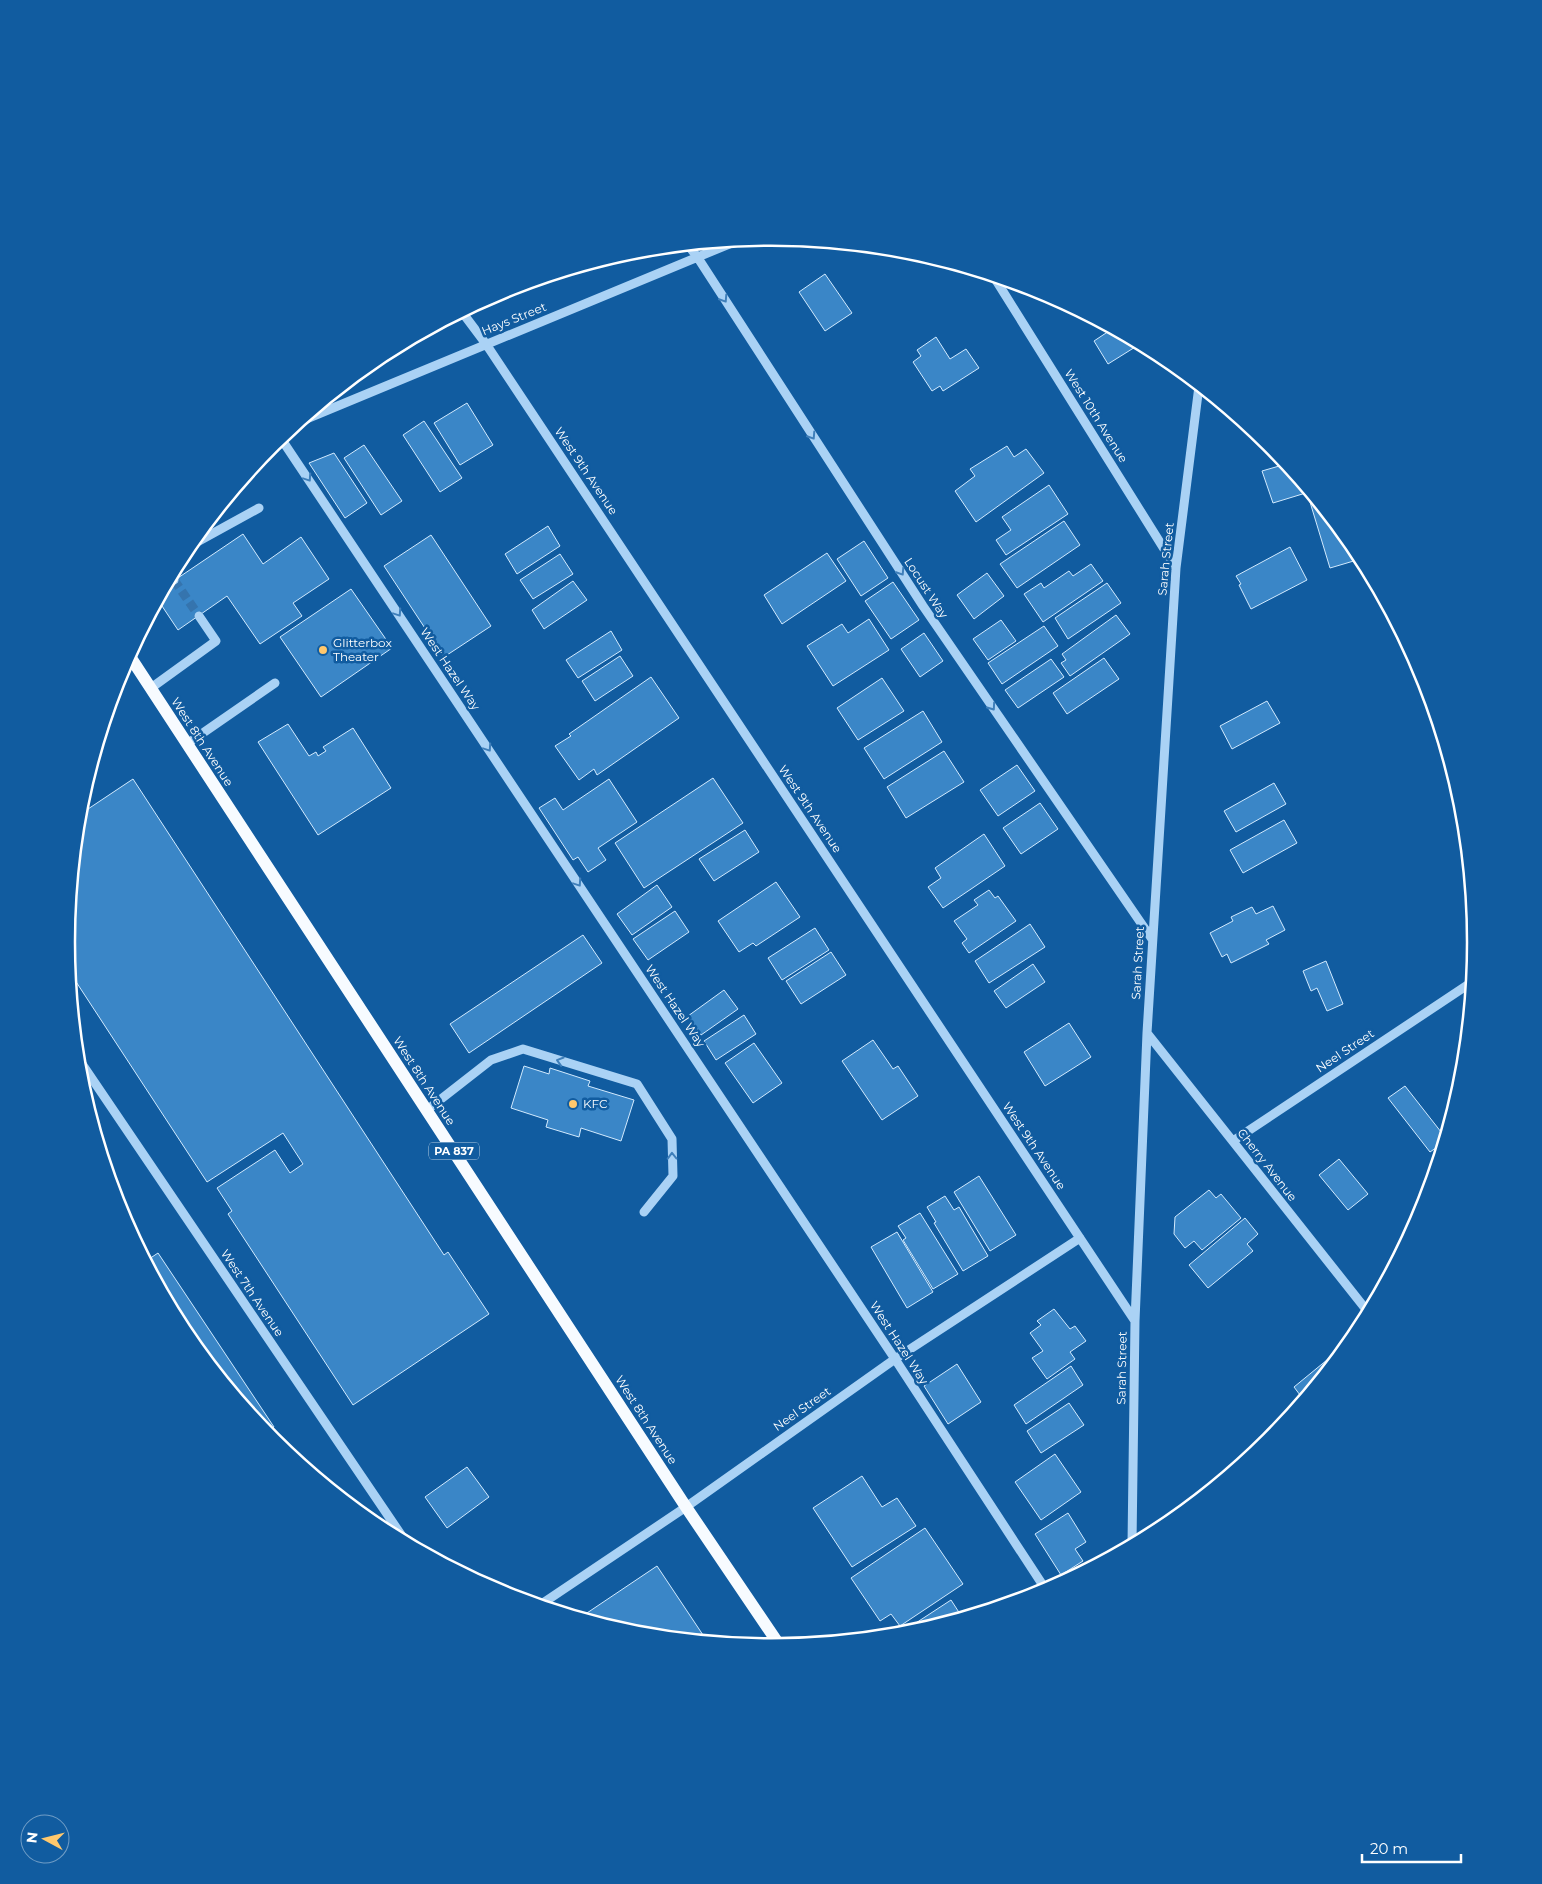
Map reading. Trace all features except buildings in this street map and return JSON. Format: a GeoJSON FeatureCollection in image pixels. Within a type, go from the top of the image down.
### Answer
{"type":"FeatureCollection","features":[{"type":"Feature","properties":{"kind":"main road","name":"West 8th Avenue"},"geometry":{"type":"LineString","coordinates":[[134,663],[686,1507],[775,1638]]}},
{"type":"Feature","properties":{"kind":"street","name":"Hays Street"},"geometry":{"type":"LineString","coordinates":[[318,414],[723,247]]}},
{"type":"Feature","properties":{"kind":"street","name":"Locust Way"},"geometry":{"type":"LineString","coordinates":[[692,251],[923,606],[1152,939]]}},
{"type":"Feature","properties":{"kind":"street","name":"West 10th Avenue"},"geometry":{"type":"LineString","coordinates":[[999,284],[1176,568]]}},
{"type":"Feature","properties":{"kind":"street","name":"West 9th Avenue"},"geometry":{"type":"LineString","coordinates":[[466,317],[486,344],[1135,1321]]}},
{"type":"Feature","properties":{"kind":"street","name":"Sarah Street"},"geometry":{"type":"LineString","coordinates":[[1132,1537],[1135,1321],[1152,939],[1176,568],[1197,392]]}},
{"type":"Feature","properties":{"kind":"street","name":"West Hazel Way"},"geometry":{"type":"LineString","coordinates":[[285,444],[895,1359],[1041,1583]]}},
{"type":"Feature","properties":{"kind":"street"},"geometry":{"type":"LineString","coordinates":[[204,538],[260,508]]}},
{"type":"Feature","properties":{"kind":"street"},"geometry":{"type":"LineString","coordinates":[[151,688],[216,641],[199,616]]}},
{"type":"Feature","properties":{"kind":"street"},"geometry":{"type":"LineString","coordinates":[[187,744],[275,683]]}},
{"type":"Feature","properties":{"kind":"street","name":"Neel Street"},"geometry":{"type":"LineString","coordinates":[[1233,1141],[1466,986]]}},
{"type":"Feature","properties":{"kind":"street","name":"Cherry Avenue"},"geometry":{"type":"LineString","coordinates":[[1147,1033],[1364,1307]]}},
{"type":"Feature","properties":{"kind":"street"},"geometry":{"type":"LineString","coordinates":[[427,1110],[491,1060],[523,1050],[637,1084],[672,1139],[673,1176],[644,1212]]}},
{"type":"Feature","properties":{"kind":"street","name":"West 7th Avenue"},"geometry":{"type":"LineString","coordinates":[[87,1074],[397,1529]]}},
{"type":"Feature","properties":{"kind":"street","name":"Neel Street"},"geometry":{"type":"LineString","coordinates":[[546,1601],[686,1507],[895,1359],[1080,1238]]}},
{"type":"Feature","properties":{"kind":"tunnel"},"geometry":{"type":"LineString","coordinates":[[175,582],[199,616]]}},
{"type":"Feature","properties":{"kind":"place","name":"Glitterbox Theater"},"geometry":{"type":"Point","coordinates":[323,650]}},
{"type":"Feature","properties":{"kind":"place","name":"KFC"},"geometry":{"type":"Point","coordinates":[573,1104]}}]}
